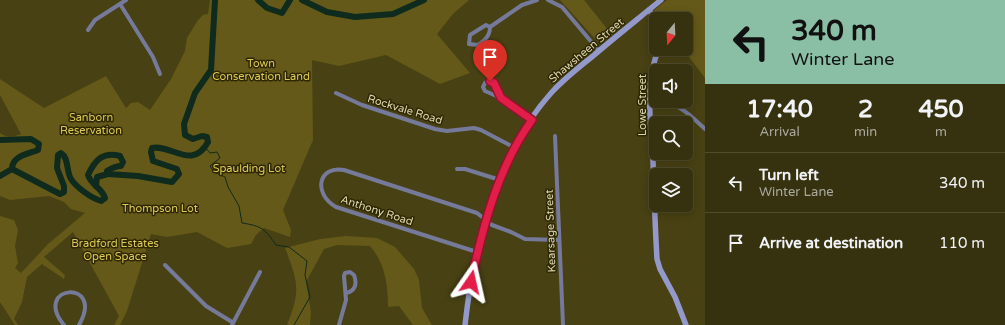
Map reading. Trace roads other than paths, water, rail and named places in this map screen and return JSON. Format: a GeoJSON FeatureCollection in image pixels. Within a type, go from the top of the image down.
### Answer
{"type":"FeatureCollection","features":[{"type":"Feature","properties":{"kind":"main road","name":"Shawsheen Street"},"geometry":{"type":"LineString","coordinates":[[465,325],[477,252],[486,219],[500,180],[515,148],[552,91],[661,0]]}},
{"type":"Feature","properties":{"kind":"main road","name":"Lowe Street"},"geometry":{"type":"LineString","coordinates":[[651,108],[658,262],[675,297],[686,325]]}},
{"type":"Feature","properties":{"kind":"street"},"geometry":{"type":"LineString","coordinates":[[88,30],[95,20],[126,0]]}},
{"type":"Feature","properties":{"kind":"street"},"geometry":{"type":"LineString","coordinates":[[490,27],[481,27],[474,31],[470,35],[469,44],[478,45],[489,34],[490,27],[501,18],[522,6],[538,0]]}},
{"type":"Feature","properties":{"kind":"street"},"geometry":{"type":"LineString","coordinates":[[548,0],[562,7],[599,51]]}},
{"type":"Feature","properties":{"kind":"street"},"geometry":{"type":"LineString","coordinates":[[120,4],[153,57],[160,74]]}},
{"type":"Feature","properties":{"kind":"street"},"geometry":{"type":"LineString","coordinates":[[501,98],[494,83],[488,81],[485,83],[483,87],[484,91],[501,98],[532,120]]}},
{"type":"Feature","properties":{"kind":"street","name":"Rockvale Road"},"geometry":{"type":"LineString","coordinates":[[336,93],[362,105],[435,129],[447,132],[474,128],[481,130],[515,148]]}},
{"type":"Feature","properties":{"kind":"street"},"geometry":{"type":"LineString","coordinates":[[680,108],[705,129]]}},
{"type":"Feature","properties":{"kind":"street","name":"Kearsage Street"},"geometry":{"type":"LineString","coordinates":[[555,136],[563,325]]}},
{"type":"Feature","properties":{"kind":"street","name":"Anthony Road"},"geometry":{"type":"LineString","coordinates":[[477,252],[336,207],[325,200],[321,186],[328,173],[340,169],[476,213],[492,225],[526,239],[560,240]]}},
{"type":"Feature","properties":{"kind":"street"},"geometry":{"type":"LineString","coordinates":[[457,169],[465,169],[500,180]]}},
{"type":"Feature","properties":{"kind":"street"},"geometry":{"type":"LineString","coordinates":[[165,265],[206,306],[232,323],[260,272]]}},
{"type":"Feature","properties":{"kind":"street"},"geometry":{"type":"LineString","coordinates":[[340,325],[345,309],[346,293],[344,276],[345,273],[350,272],[354,275],[356,284],[353,290],[346,293]]}},
{"type":"Feature","properties":{"kind":"street"},"geometry":{"type":"LineString","coordinates":[[64,325],[56,315],[55,305],[60,296],[69,292],[79,295],[85,303],[86,313],[79,325]]}},
{"type":"Feature","properties":{"kind":"waterway"},"geometry":{"type":"LineString","coordinates":[[0,140],[31,139],[39,144],[38,150],[18,158],[12,169],[60,194],[64,192],[64,186],[57,168],[58,155],[61,153],[64,155],[69,176],[73,182],[80,189],[97,200],[101,201],[105,198],[104,195],[88,175],[97,161],[104,156],[120,156],[123,162],[121,166],[107,171],[108,174],[138,176],[172,182],[179,174],[177,169],[153,161],[151,152],[152,148],[159,148],[189,156],[195,155],[202,150],[208,142],[207,137],[202,136],[193,139],[185,135],[184,124],[195,93],[211,70],[215,0]]}},
{"type":"Feature","properties":{"kind":"waterway"},"geometry":{"type":"LineString","coordinates":[[258,0],[267,8],[282,13],[290,0]]}},
{"type":"Feature","properties":{"kind":"waterway"},"geometry":{"type":"LineString","coordinates":[[302,0],[327,12],[355,17],[393,14],[424,0]]}},
{"type":"Feature","properties":{"kind":"waterway"},"geometry":{"type":"LineString","coordinates":[[205,147],[210,153],[217,152],[220,158],[210,166],[214,172],[225,177],[228,187],[239,206],[242,223],[259,227],[269,235],[276,245],[289,247],[307,261],[305,275],[310,297],[294,325]]}},
{"type":"Feature","properties":{"kind":"waterway"},"geometry":{"type":"LineString","coordinates":[[0,176],[12,169]]}},
{"type":"Feature","properties":{"kind":"waterway"},"geometry":{"type":"LineString","coordinates":[[96,186],[97,177],[108,174]]}},
{"type":"Feature","properties":{"kind":"park label","name":"Town Conservation Land"},"geometry":{"type":"Point","coordinates":[261,69]}},
{"type":"Feature","properties":{"kind":"park label","name":"Sanborn Reservation"},"geometry":{"type":"Point","coordinates":[91,123]}},
{"type":"Feature","properties":{"kind":"park label","name":"Spaulding Lot"},"geometry":{"type":"Point","coordinates":[249,168]}},
{"type":"Feature","properties":{"kind":"park label","name":"Thompson Lot"},"geometry":{"type":"Point","coordinates":[160,208]}},
{"type":"Feature","properties":{"kind":"park label","name":"Bradford Estates Open Space"},"geometry":{"type":"Point","coordinates":[115,249]}}]}
